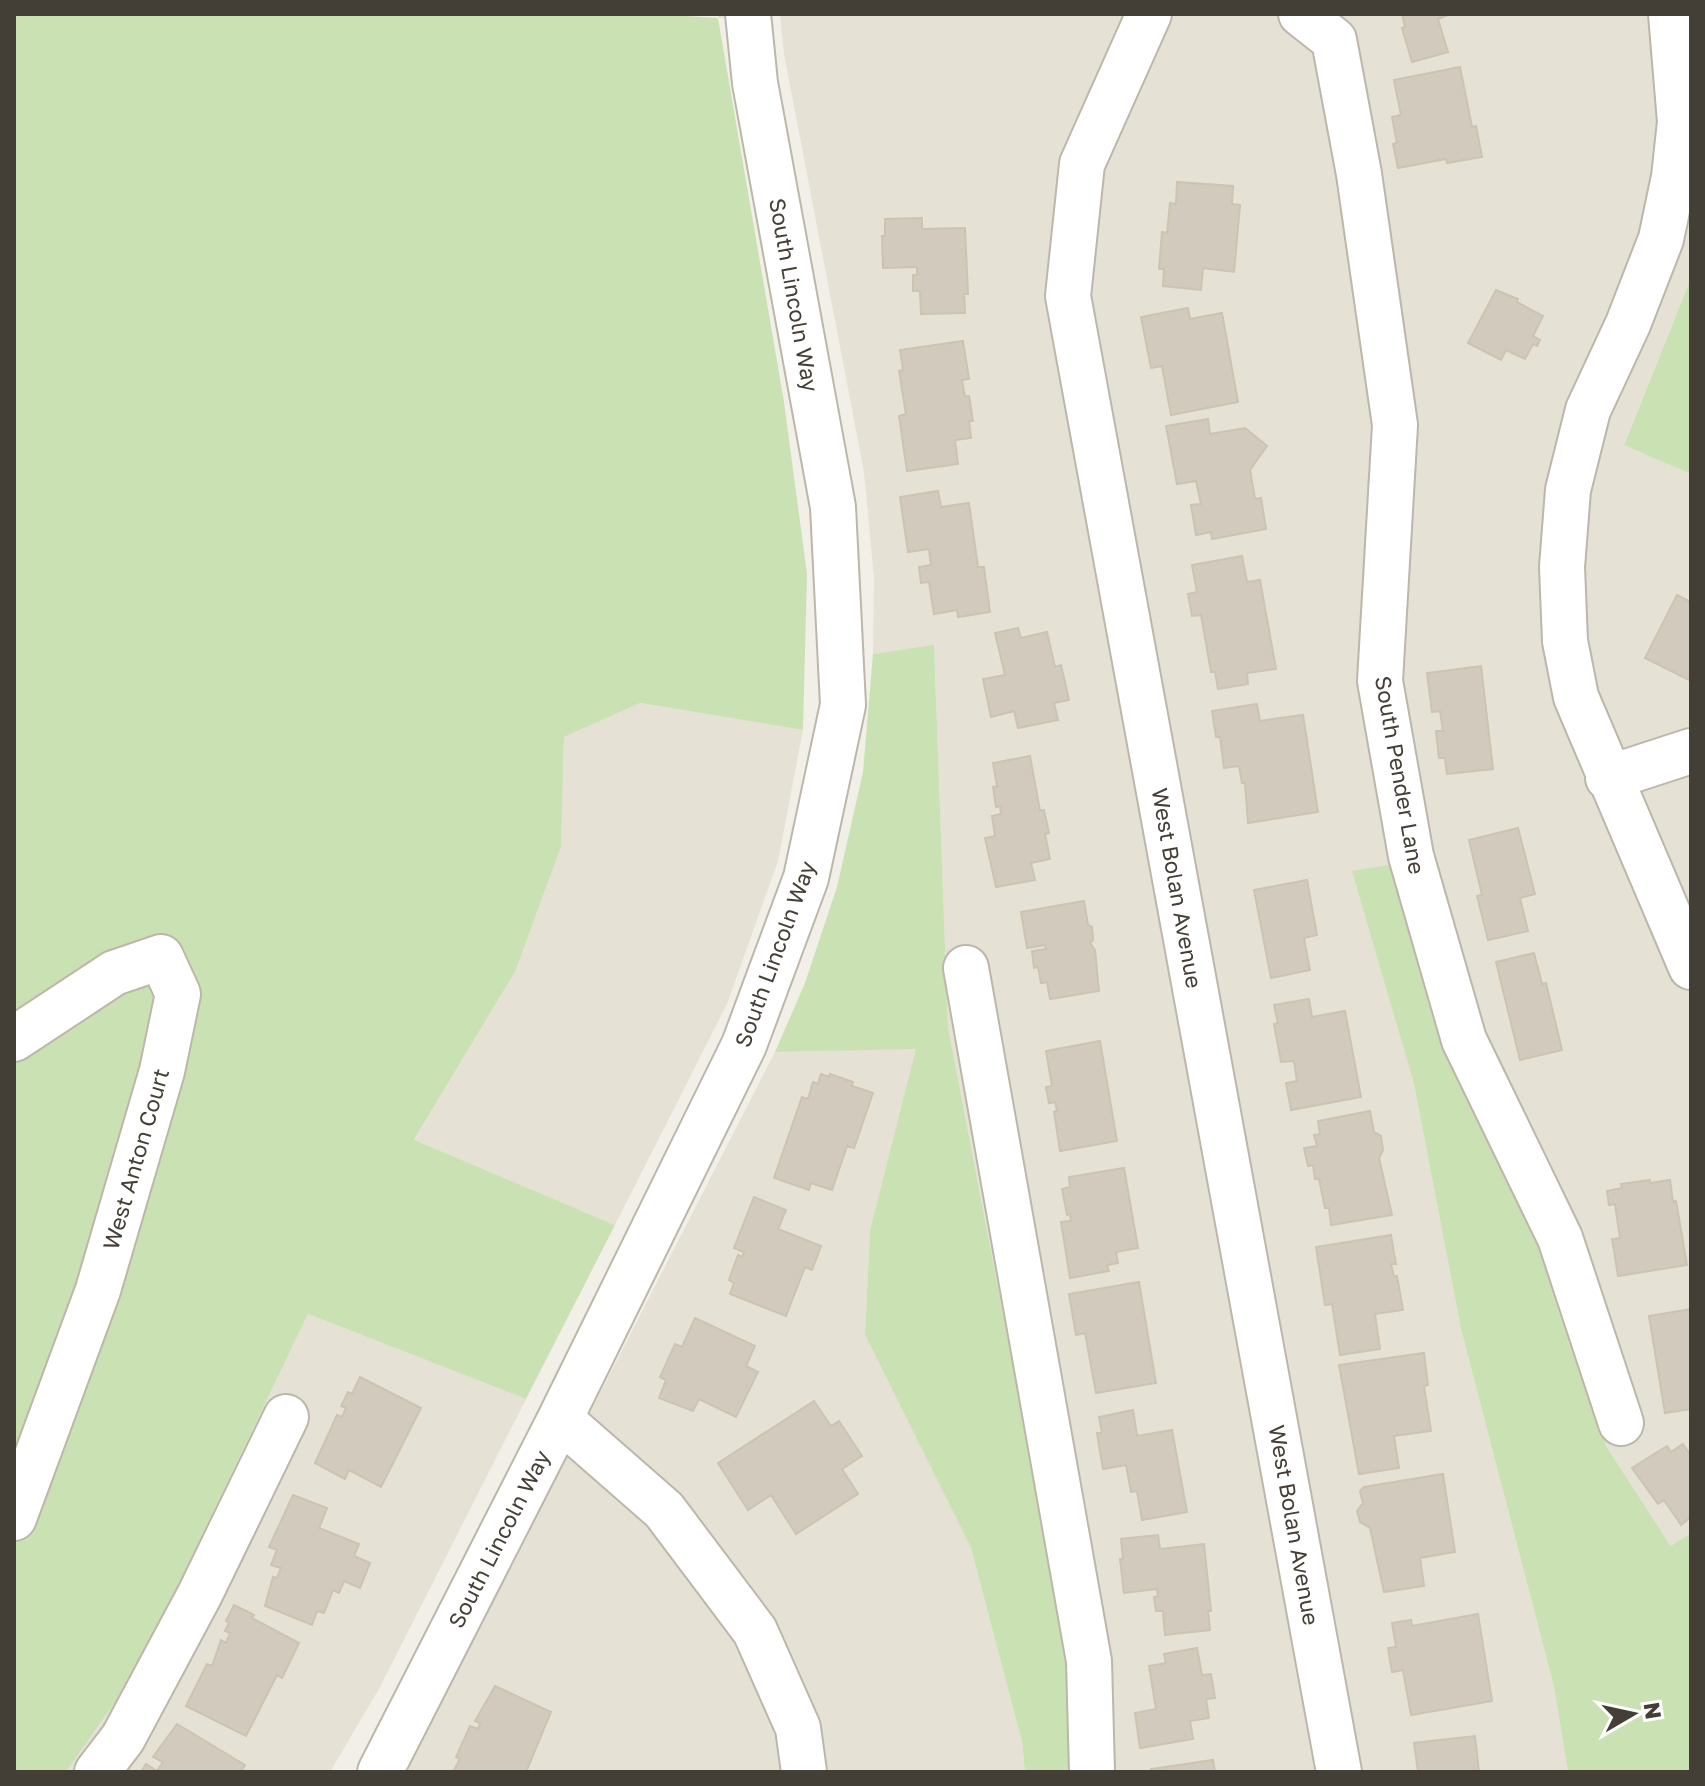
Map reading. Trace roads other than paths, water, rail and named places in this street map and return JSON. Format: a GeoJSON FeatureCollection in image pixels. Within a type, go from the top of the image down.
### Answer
{"type":"FeatureCollection","features":[{"type":"Feature","properties":{"kind":"street","name":"South Lincoln Way"},"geometry":{"type":"LineString","coordinates":[[380,1772],[560,1419],[744,1045],[806,878],[843,705],[833,507],[755,83],[748,14]]}},
{"type":"Feature","properties":{"kind":"street","name":"West Bolan Avenue"},"geometry":{"type":"LineString","coordinates":[[1149,14],[1082,164],[1068,296],[1339,1772]]}},
{"type":"Feature","properties":{"kind":"street","name":"South Pender Lane"},"geometry":{"type":"LineString","coordinates":[[1301,14],[1334,40],[1359,174],[1395,425],[1380,681],[1411,856],[1464,1040],[1560,1238],[1621,1423]]}},
{"type":"Feature","properties":{"kind":"street"},"geometry":{"type":"LineString","coordinates":[[1671,14],[1680,122],[1674,177],[1661,239],[1628,324],[1588,410],[1568,490],[1562,567],[1565,641],[1576,697],[1691,967]]}},
{"type":"Feature","properties":{"kind":"street"},"geometry":{"type":"LineString","coordinates":[[1608,778],[1691,751]]}},
{"type":"Feature","properties":{"kind":"street","name":"West Anton Court"},"geometry":{"type":"LineString","coordinates":[[14,1039],[114,973],[161,957],[178,994],[162,1071],[98,1290],[14,1518]]}},
{"type":"Feature","properties":{"kind":"street"},"geometry":{"type":"LineString","coordinates":[[966,968],[1089,1661],[1092,1772]]}},
{"type":"Feature","properties":{"kind":"street"},"geometry":{"type":"LineString","coordinates":[[97,1772],[123,1738],[200,1594],[286,1417]]}},
{"type":"Feature","properties":{"kind":"street"},"geometry":{"type":"LineString","coordinates":[[560,1419],[664,1510],[755,1631],[798,1728],[804,1772]]}}]}
